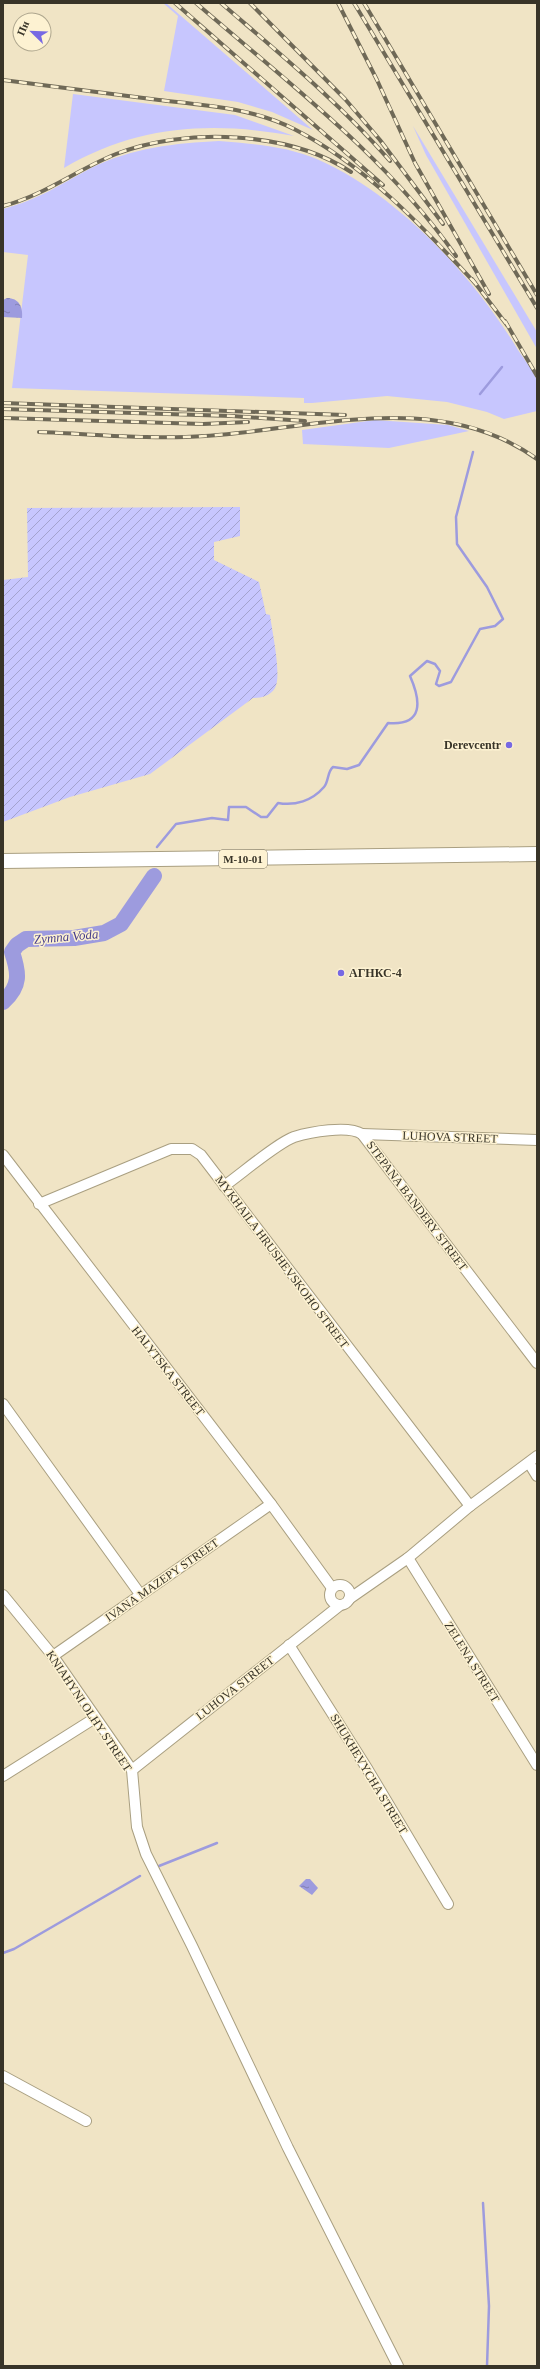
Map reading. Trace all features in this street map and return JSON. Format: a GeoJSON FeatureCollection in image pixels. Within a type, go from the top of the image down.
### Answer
{"type":"FeatureCollection","features":[{"type":"Feature","properties":{"kind":"highway","name":"М-10-01"},"geometry":{"type":"LineString","coordinates":[[3,861],[537,854]]}},
{"type":"Feature","properties":{"kind":"street","name":"STEPANA BANDERY STREET"},"geometry":{"type":"LineString","coordinates":[[224,1186],[293,1138],[343,1129],[354,1129],[362,1134],[537,1364]]}},
{"type":"Feature","properties":{"kind":"street","name":"LUHOVA STREET"},"geometry":{"type":"LineString","coordinates":[[362,1134],[537,1140]]}},
{"type":"Feature","properties":{"kind":"street","name":"MYKHAILA HRUSHEVSKOHO STREET"},"geometry":{"type":"LineString","coordinates":[[39,1204],[171,1149],[192,1150],[201,1155],[470,1506]]}},
{"type":"Feature","properties":{"kind":"street","name":"HALYTSKA STREET"},"geometry":{"type":"LineString","coordinates":[[3,1155],[39,1204],[271,1504],[332,1588]]}},
{"type":"Feature","properties":{"kind":"street"},"geometry":{"type":"LineString","coordinates":[[3,1404],[140,1594]]}},
{"type":"Feature","properties":{"kind":"street"},"geometry":{"type":"LineString","coordinates":[[349,1599],[350,1595],[347,1588],[339,1585],[332,1588],[330,1599],[339,1606],[408,1558],[470,1506],[533,1459],[537,1476]]}},
{"type":"Feature","properties":{"kind":"street","name":"IVANA MAZEPY STREET"},"geometry":{"type":"LineString","coordinates":[[53,1656],[271,1504]]}},
{"type":"Feature","properties":{"kind":"street","name":"ZELENA STREET"},"geometry":{"type":"LineString","coordinates":[[408,1558],[537,1765]]}},
{"type":"Feature","properties":{"kind":"street","name":"KNIAHYNI OLHY STREET"},"geometry":{"type":"LineString","coordinates":[[5,1600],[53,1656],[132,1770],[139,1838],[288,2148],[398,2366]]}},
{"type":"Feature","properties":{"kind":"street","name":"LUHOVA STREET"},"geometry":{"type":"LineString","coordinates":[[132,1770],[339,1606]]}},
{"type":"Feature","properties":{"kind":"street","name":"SHUKHEVYCHA STREET"},"geometry":{"type":"LineString","coordinates":[[289,1645],[368,1770],[448,1904]]}},
{"type":"Feature","properties":{"kind":"street"},"geometry":{"type":"LineString","coordinates":[[3,1776],[95,1718]]}},
{"type":"Feature","properties":{"kind":"street"},"geometry":{"type":"LineString","coordinates":[[3,2076],[86,2122]]}},
{"type":"Feature","properties":{"kind":"shaded area"},"geometry":{"type":"Polygon","coordinates":[[[163,3],[166,3],[313,130],[272,112],[238,102],[164,91],[178,16],[163,3]]]}},
{"type":"Feature","properties":{"kind":"shaded area"},"geometry":{"type":"Polygon","coordinates":[[[73,94],[235,115],[294,136],[264,131],[234,129],[204,128],[176,130],[147,135],[119,143],[91,154],[64,168],[73,94]]]}},
{"type":"Feature","properties":{"kind":"shaded area"},"geometry":{"type":"Polygon","coordinates":[[[413,126],[537,332],[537,349],[426,155],[413,126]]]}},
{"type":"Feature","properties":{"kind":"shaded area"},"geometry":{"type":"Polygon","coordinates":[[[219,141],[258,145],[307,155],[348,175],[377,194],[405,216],[457,267],[500,322],[536,377],[538,388],[537,411],[504,419],[487,412],[447,402],[387,396],[304,403],[304,398],[12,388],[28,255],[3,252],[3,209],[39,196],[106,161],[138,151],[170,145],[219,141]]]}},
{"type":"Feature","properties":{"kind":"shaded area"},"geometry":{"type":"Polygon","coordinates":[[[375,420],[448,425],[469,431],[389,448],[303,444],[302,430],[375,420]]]}},
{"type":"Feature","properties":{"kind":"shaded area"},"geometry":{"type":"Polygon","coordinates":[[[240,507],[240,536],[214,542],[214,560],[259,582],[266,614],[270,615],[276,653],[277,682],[273,691],[266,696],[253,698],[150,774],[70,797],[3,822],[3,580],[28,577],[27,508],[240,507]]]}},
{"type":"Feature","properties":{"kind":"water"},"geometry":{"type":"Polygon","coordinates":[[[7,298],[17,301],[22,310],[22,318],[3,317],[3,300],[7,298]]]}},
{"type":"Feature","properties":{"kind":"water"},"geometry":{"type":"Polygon","coordinates":[[[306,1879],[310,1879],[318,1888],[312,1895],[299,1886],[306,1879]]]}},
{"type":"Feature","properties":{"kind":"waterway"},"geometry":{"type":"LineString","coordinates":[[480,394],[502,367]]}},
{"type":"Feature","properties":{"kind":"waterway"},"geometry":{"type":"LineString","coordinates":[[157,847],[176,824],[212,818],[228,820],[229,807],[246,807],[261,817],[267,817],[278,803],[297,803],[314,796],[326,785],[330,771],[333,767],[347,769],[359,765],[388,723],[400,723],[414,716],[417,710],[417,703],[414,685],[410,676],[427,661],[435,664],[440,671],[436,684],[439,686],[451,682],[480,629],[495,626],[503,619],[487,587],[457,544],[456,517],[473,452]]}},
{"type":"Feature","properties":{"kind":"waterway","name":"Zymna Voda"},"geometry":{"type":"LineString","coordinates":[[3,1002],[16,985],[17,973],[12,952],[17,945],[26,939],[74,938],[104,933],[121,924],[154,876]]}},
{"type":"Feature","properties":{"kind":"waterway"},"geometry":{"type":"LineString","coordinates":[[159,1866],[217,1843]]}},
{"type":"Feature","properties":{"kind":"waterway"},"geometry":{"type":"LineString","coordinates":[[3,1953],[14,1949],[140,1876]]}},
{"type":"Feature","properties":{"kind":"waterway"},"geometry":{"type":"LineString","coordinates":[[483,2203],[489,2306],[487,2366]]}},
{"type":"Feature","properties":{"kind":"railway"},"geometry":{"type":"LineString","coordinates":[[175,3],[383,185]]}},
{"type":"Feature","properties":{"kind":"railway"},"geometry":{"type":"LineString","coordinates":[[196,3],[300,91],[367,153],[399,185],[456,256]]}},
{"type":"Feature","properties":{"kind":"railway"},"geometry":{"type":"LineString","coordinates":[[221,3],[330,99],[371,139],[390,161]]}},
{"type":"Feature","properties":{"kind":"railway"},"geometry":{"type":"LineString","coordinates":[[250,3],[345,99],[380,140],[443,224]]}},
{"type":"Feature","properties":{"kind":"railway"},"geometry":{"type":"LineString","coordinates":[[338,3],[377,80],[415,163],[489,294]]}},
{"type":"Feature","properties":{"kind":"railway"},"geometry":{"type":"LineString","coordinates":[[354,3],[537,308]]}},
{"type":"Feature","properties":{"kind":"railway"},"geometry":{"type":"LineString","coordinates":[[364,3],[537,295]]}},
{"type":"Feature","properties":{"kind":"railway"},"geometry":{"type":"LineString","coordinates":[[3,80],[228,108],[262,116],[278,122],[294,129],[345,160],[391,198],[475,283]]}},
{"type":"Feature","properties":{"kind":"railway"},"geometry":{"type":"LineString","coordinates":[[3,206],[47,189],[87,167],[116,154],[143,145],[173,140],[204,137],[268,141],[298,148],[326,158],[351,172]]}},
{"type":"Feature","properties":{"kind":"railway"},"geometry":{"type":"LineString","coordinates":[[472,279],[507,325]]}},
{"type":"Feature","properties":{"kind":"railway"},"geometry":{"type":"LineString","coordinates":[[505,321],[537,376]]}},
{"type":"Feature","properties":{"kind":"railway"},"geometry":{"type":"LineString","coordinates":[[3,403],[345,415]]}},
{"type":"Feature","properties":{"kind":"railway"},"geometry":{"type":"LineString","coordinates":[[3,409],[232,416],[305,421]]}},
{"type":"Feature","properties":{"kind":"railway"},"geometry":{"type":"LineString","coordinates":[[3,418],[203,424],[248,422]]}},
{"type":"Feature","properties":{"kind":"railway"},"geometry":{"type":"LineString","coordinates":[[39,432],[143,437],[184,437],[247,432],[332,421],[375,418],[417,419],[459,424],[499,437],[537,459]]}},
{"type":"Feature","properties":{"kind":"place","name":"Derevcentr"},"geometry":{"type":"Point","coordinates":[509,745]}},
{"type":"Feature","properties":{"kind":"place","name":"АГНКС-4"},"geometry":{"type":"Point","coordinates":[341,973]}}]}
